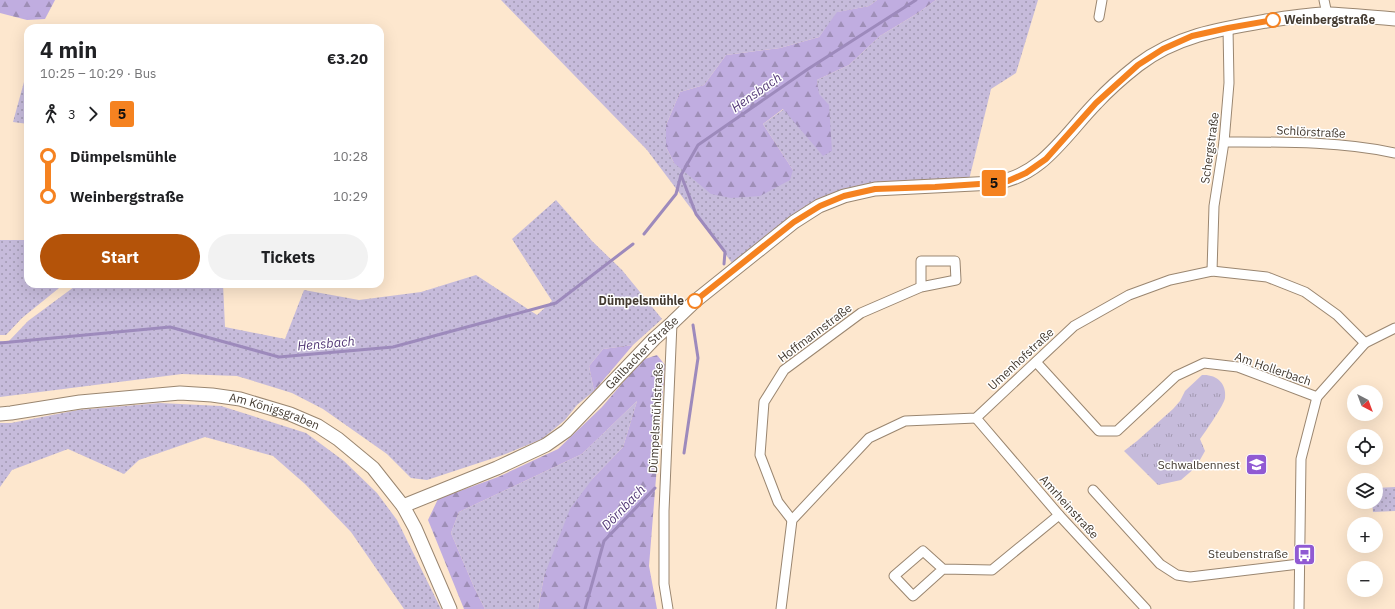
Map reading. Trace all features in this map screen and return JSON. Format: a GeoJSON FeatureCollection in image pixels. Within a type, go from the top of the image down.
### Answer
{"type":"FeatureCollection","features":[{"type":"Feature","properties":{"kind":"street"},"geometry":{"type":"LineString","coordinates":[[1099,17],[1102,0]]}},
{"type":"Feature","properties":{"kind":"street"},"geometry":{"type":"LineString","coordinates":[[1324,0],[1327,14]]}},
{"type":"Feature","properties":{"kind":"street","name":"Gailbacher Straße"},"geometry":{"type":"LineString","coordinates":[[403,506],[496,468],[546,444],[566,430],[654,339],[715,284],[794,222],[820,206],[844,196],[875,189],[994,183],[1008,181],[1026,173],[1046,159],[1096,103],[1138,65],[1163,49],[1192,36],[1228,28],[1297,17],[1327,14],[1395,19]]}},
{"type":"Feature","properties":{"kind":"street","name":"Schergstraße"},"geometry":{"type":"LineString","coordinates":[[1212,271],[1214,206],[1224,142],[1230,83],[1228,28]]}},
{"type":"Feature","properties":{"kind":"street","name":"Schlörstraße"},"geometry":{"type":"LineString","coordinates":[[1224,142],[1317,142],[1376,149],[1395,153]]}},
{"type":"Feature","properties":{"kind":"street","name":"Hoffmannstraße"},"geometry":{"type":"LineString","coordinates":[[792,520],[778,502],[760,455],[764,402],[784,370],[861,313],[921,287],[956,280],[955,261],[921,262],[921,287]]}},
{"type":"Feature","properties":{"kind":"street","name":"Umenhofstraße"},"geometry":{"type":"LineString","coordinates":[[976,418],[1074,326],[1129,295],[1170,280],[1212,271],[1267,276],[1305,292],[1337,315],[1364,343]]}},
{"type":"Feature","properties":{"kind":"street","name":"Dümpelsmühlstraße"},"geometry":{"type":"LineString","coordinates":[[668,609],[664,584],[664,511],[672,324]]}},
{"type":"Feature","properties":{"kind":"street"},"geometry":{"type":"LineString","coordinates":[[1296,609],[1299,564],[1301,459],[1317,397],[1364,343],[1395,328]]}},
{"type":"Feature","properties":{"kind":"street","name":"Am Hollerbach"},"geometry":{"type":"LineString","coordinates":[[1036,362],[1099,431],[1117,431],[1176,376],[1204,363],[1238,367],[1317,397]]}},
{"type":"Feature","properties":{"kind":"street","name":"Am Königsgraben"},"geometry":{"type":"LineString","coordinates":[[0,414],[80,402],[180,393],[240,399],[290,414],[318,426],[338,439],[373,468],[403,506],[415,528],[450,609]]}},
{"type":"Feature","properties":{"kind":"street"},"geometry":{"type":"LineString","coordinates":[[782,609],[792,520],[869,438],[905,421],[976,418]]}},
{"type":"Feature","properties":{"kind":"street","name":"Amrheinstraße"},"geometry":{"type":"LineString","coordinates":[[976,418],[1059,515],[1146,609]]}},
{"type":"Feature","properties":{"kind":"street"},"geometry":{"type":"LineString","coordinates":[[1093,490],[1160,564],[1177,575],[1190,577],[1299,564]]}},
{"type":"Feature","properties":{"kind":"street"},"geometry":{"type":"LineString","coordinates":[[943,569],[913,596],[894,576],[923,551],[943,569],[992,570],[1059,515]]}},
{"type":"Feature","properties":{"kind":"green space"},"geometry":{"type":"Polygon","coordinates":[[[0,0],[55,0],[45,19],[27,20],[0,13],[0,0]]]}},
{"type":"Feature","properties":{"kind":"green space"},"geometry":{"type":"Polygon","coordinates":[[[501,0],[877,0],[869,6],[838,12],[819,37],[780,48],[726,55],[704,85],[680,92],[666,125],[666,147],[674,163],[793,170],[763,124],[784,109],[823,155],[817,80],[849,65],[880,36],[918,13],[936,0],[1038,0],[1016,73],[991,89],[969,180],[823,198],[732,263],[647,150],[501,0]]]}},
{"type":"Feature","properties":{"kind":"green space"},"geometry":{"type":"Polygon","coordinates":[[[877,0],[936,0],[918,13],[880,36],[849,65],[817,80],[819,94],[829,105],[832,151],[823,156],[783,109],[763,124],[793,170],[790,180],[760,196],[731,198],[711,194],[674,163],[666,147],[666,125],[680,92],[704,85],[726,55],[780,48],[819,37],[837,12],[869,6],[877,0]]]}},
{"type":"Feature","properties":{"kind":"green space"},"geometry":{"type":"Polygon","coordinates":[[[24,82],[24,123],[13,122],[24,82]]]}},
{"type":"Feature","properties":{"kind":"green space"},"geometry":{"type":"Polygon","coordinates":[[[556,200],[592,241],[622,270],[662,319],[633,345],[603,349],[589,366],[594,391],[577,405],[565,420],[542,439],[503,455],[427,480],[411,478],[387,454],[323,409],[292,393],[237,376],[182,374],[0,397],[0,341],[8,342],[28,321],[73,288],[223,288],[225,327],[285,339],[304,290],[359,300],[421,292],[476,275],[537,315],[552,301],[512,239],[556,200]]]}},
{"type":"Feature","properties":{"kind":"green space"},"geometry":{"type":"Polygon","coordinates":[[[0,240],[24,240],[24,288],[59,288],[22,318],[6,335],[0,335],[0,240]]]}},
{"type":"Feature","properties":{"kind":"green space"},"geometry":{"type":"Polygon","coordinates":[[[633,345],[594,391],[589,366],[603,349],[633,345]]]}},
{"type":"Feature","properties":{"kind":"green space"},"geometry":{"type":"Polygon","coordinates":[[[657,355],[665,365],[649,566],[657,609],[538,609],[544,576],[570,509],[593,478],[623,447],[637,401],[582,454],[459,512],[451,533],[485,609],[464,609],[428,520],[438,499],[498,477],[558,449],[602,407],[642,360],[657,355]]]}},
{"type":"Feature","properties":{"kind":"green space"},"geometry":{"type":"Polygon","coordinates":[[[1202,375],[1212,376],[1220,380],[1225,393],[1224,401],[1200,439],[1205,451],[1196,467],[1181,480],[1158,485],[1124,451],[1173,409],[1180,401],[1185,391],[1202,375]]]}},
{"type":"Feature","properties":{"kind":"green space"},"geometry":{"type":"Polygon","coordinates":[[[637,401],[623,447],[593,478],[544,576],[538,609],[485,609],[451,533],[459,512],[582,454],[637,401]]]}},
{"type":"Feature","properties":{"kind":"green space"},"geometry":{"type":"Polygon","coordinates":[[[160,403],[221,406],[306,433],[344,461],[377,493],[397,520],[441,609],[404,609],[351,532],[305,484],[273,456],[205,437],[139,460],[124,474],[68,449],[12,470],[0,487],[0,423],[11,423],[78,410],[160,403]]]}},
{"type":"Feature","properties":{"kind":"green space"},"geometry":{"type":"Polygon","coordinates":[[[1395,487],[1395,511],[1373,512],[1373,509],[1383,509],[1383,488],[1395,487]]]}},
{"type":"Feature","properties":{"kind":"waterway","name":"Hensbach"},"geometry":{"type":"LineString","coordinates":[[644,234],[676,194],[681,175],[698,145],[808,69],[916,0]]}},
{"type":"Feature","properties":{"kind":"waterway","name":"Dörnbach"},"geometry":{"type":"LineString","coordinates":[[681,175],[696,214],[725,252],[724,264]]}},
{"type":"Feature","properties":{"kind":"waterway","name":"Hensbach"},"geometry":{"type":"LineString","coordinates":[[0,343],[170,327],[279,357],[393,347],[556,303],[633,244]]}},
{"type":"Feature","properties":{"kind":"waterway","name":"Dörnbach"},"geometry":{"type":"LineString","coordinates":[[684,453],[698,358],[693,325]]}},
{"type":"Feature","properties":{"kind":"waterway","name":"Dörnbach"},"geometry":{"type":"LineString","coordinates":[[585,609],[604,541],[655,488]]}},
{"type":"Feature","properties":{"kind":"bus line","name":"5"},"geometry":{"type":"LineString","coordinates":[[695,301],[794,222],[820,206],[844,196],[875,189],[935,187],[1008,181],[1026,173],[1046,159],[1096,103],[1138,65],[1163,49],[1192,36],[1273,20]]}},
{"type":"Feature","properties":{"kind":"place","name":"Weinbergstraße"},"geometry":{"type":"Point","coordinates":[1273,20]}},
{"type":"Feature","properties":{"kind":"place","name":"Dümpelsmühle"},"geometry":{"type":"Point","coordinates":[695,301]}},
{"type":"Feature","properties":{"kind":"place","name":"Schwalbennest"},"geometry":{"type":"Point","coordinates":[1256,465]}},
{"type":"Feature","properties":{"kind":"place","name":"Steubenstraße"},"geometry":{"type":"Point","coordinates":[1304,554]}}]}
